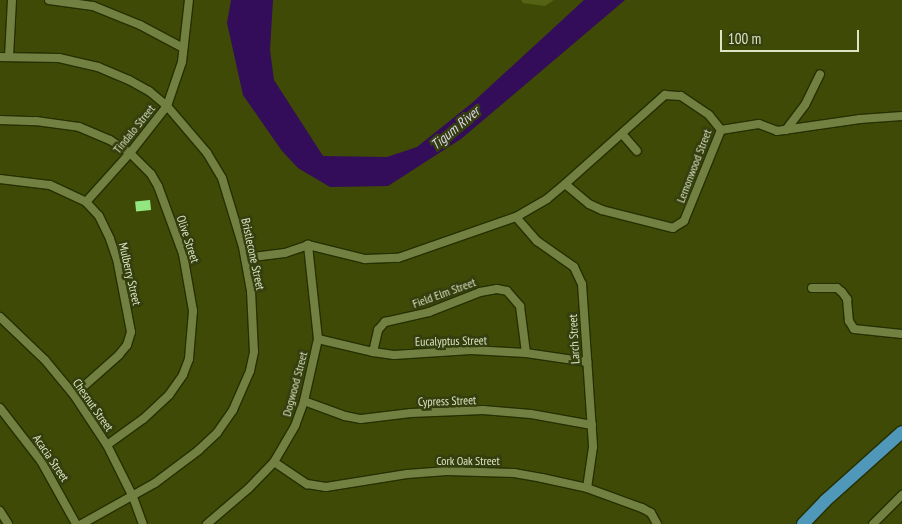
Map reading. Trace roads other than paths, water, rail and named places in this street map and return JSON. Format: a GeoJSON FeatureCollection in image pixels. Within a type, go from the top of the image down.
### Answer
{"type":"FeatureCollection","features":[{"type":"Feature","properties":{"kind":"highway"},"geometry":{"type":"LineString","coordinates":[[803,524],[899,433]]}},
{"type":"Feature","properties":{"kind":"street"},"geometry":{"type":"LineString","coordinates":[[9,57],[12,0]]}},
{"type":"Feature","properties":{"kind":"street"},"geometry":{"type":"LineString","coordinates":[[48,0],[93,6],[140,25],[183,48]]}},
{"type":"Feature","properties":{"kind":"street","name":"Tindalo Street"},"geometry":{"type":"LineString","coordinates":[[86,202],[130,153],[167,106],[182,62],[190,0]]}},
{"type":"Feature","properties":{"kind":"street","name":"Bristlecone Street"},"geometry":{"type":"LineString","coordinates":[[0,57],[59,58],[98,67],[136,84],[167,106],[207,153],[222,178],[245,258],[251,291],[254,352],[250,371],[233,410],[217,433],[199,450],[133,497],[82,524]]}},
{"type":"Feature","properties":{"kind":"street"},"geometry":{"type":"LineString","coordinates":[[786,130],[805,105],[820,74]]}},
{"type":"Feature","properties":{"kind":"street","name":"Lemonwood Street"},"geometry":{"type":"LineString","coordinates":[[308,245],[347,256],[384,260],[398,258],[516,217],[547,199],[622,134],[658,99],[672,94],[681,96],[709,116],[721,130],[684,221],[674,228],[588,204],[566,184]]}},
{"type":"Feature","properties":{"kind":"street"},"geometry":{"type":"LineString","coordinates":[[721,130],[759,124],[777,131],[860,119],[902,116]]}},
{"type":"Feature","properties":{"kind":"street","name":"Olive Street"},"geometry":{"type":"LineString","coordinates":[[0,120],[36,121],[79,127],[110,140],[130,153],[151,174],[158,186],[183,254],[190,286],[192,336],[189,359],[183,375],[169,394],[143,419],[107,445]]}},
{"type":"Feature","properties":{"kind":"street"},"geometry":{"type":"LineString","coordinates":[[622,134],[637,151]]}},
{"type":"Feature","properties":{"kind":"street","name":"Mulberry Street"},"geometry":{"type":"LineString","coordinates":[[0,179],[50,185],[86,202],[99,216],[113,246],[131,332],[127,345],[119,355],[74,395]]}},
{"type":"Feature","properties":{"kind":"street","name":"Larch Street"},"geometry":{"type":"LineString","coordinates":[[516,217],[537,241],[567,261],[578,276],[583,299],[592,425],[592,461],[587,488]]}},
{"type":"Feature","properties":{"kind":"street"},"geometry":{"type":"LineString","coordinates":[[245,258],[285,253],[308,245]]}},
{"type":"Feature","properties":{"kind":"street","name":"Dogwood Street"},"geometry":{"type":"LineString","coordinates":[[207,524],[249,488],[274,462],[295,426],[304,401],[318,339],[308,245]]}},
{"type":"Feature","properties":{"kind":"street","name":"Field Elm Street"},"geometry":{"type":"LineString","coordinates":[[372,352],[378,330],[385,322],[429,312],[480,292],[497,288],[507,291],[520,306],[526,353]]}},
{"type":"Feature","properties":{"kind":"street"},"geometry":{"type":"LineString","coordinates":[[812,288],[837,288],[842,292],[847,299],[849,321],[854,328],[902,334]]}},
{"type":"Feature","properties":{"kind":"street","name":"Chesnut Street"},"geometry":{"type":"LineString","coordinates":[[0,317],[44,360],[74,395],[107,445],[133,497],[143,524]]}},
{"type":"Feature","properties":{"kind":"street","name":"Eucalyptus Street"},"geometry":{"type":"LineString","coordinates":[[318,339],[372,352],[394,354],[471,350],[526,353],[587,362]]}},
{"type":"Feature","properties":{"kind":"street","name":"Cypress Street"},"geometry":{"type":"LineString","coordinates":[[304,401],[346,416],[361,419],[483,410],[531,414],[592,425]]}},
{"type":"Feature","properties":{"kind":"street","name":"Acacia Street"},"geometry":{"type":"LineString","coordinates":[[0,408],[41,461],[76,524]]}},
{"type":"Feature","properties":{"kind":"street","name":"Cork Oak Street"},"geometry":{"type":"LineString","coordinates":[[274,462],[307,484],[316,487],[407,474],[447,471],[514,473],[587,488],[642,508],[651,513],[657,524]]}},
{"type":"Feature","properties":{"kind":"street"},"geometry":{"type":"LineString","coordinates":[[876,524],[902,495]]}},
{"type":"Feature","properties":{"kind":"street"},"geometry":{"type":"LineString","coordinates":[[0,510],[8,524]]}},
{"type":"Feature","properties":{"kind":"water","name":"Tigum River"},"geometry":{"type":"Polygon","coordinates":[[[231,0],[273,0],[270,50],[274,80],[323,156],[387,157],[417,147],[472,103],[584,0],[625,0],[461,139],[388,186],[330,187],[298,168],[282,151],[243,95],[227,23],[231,0]]]}}]}
